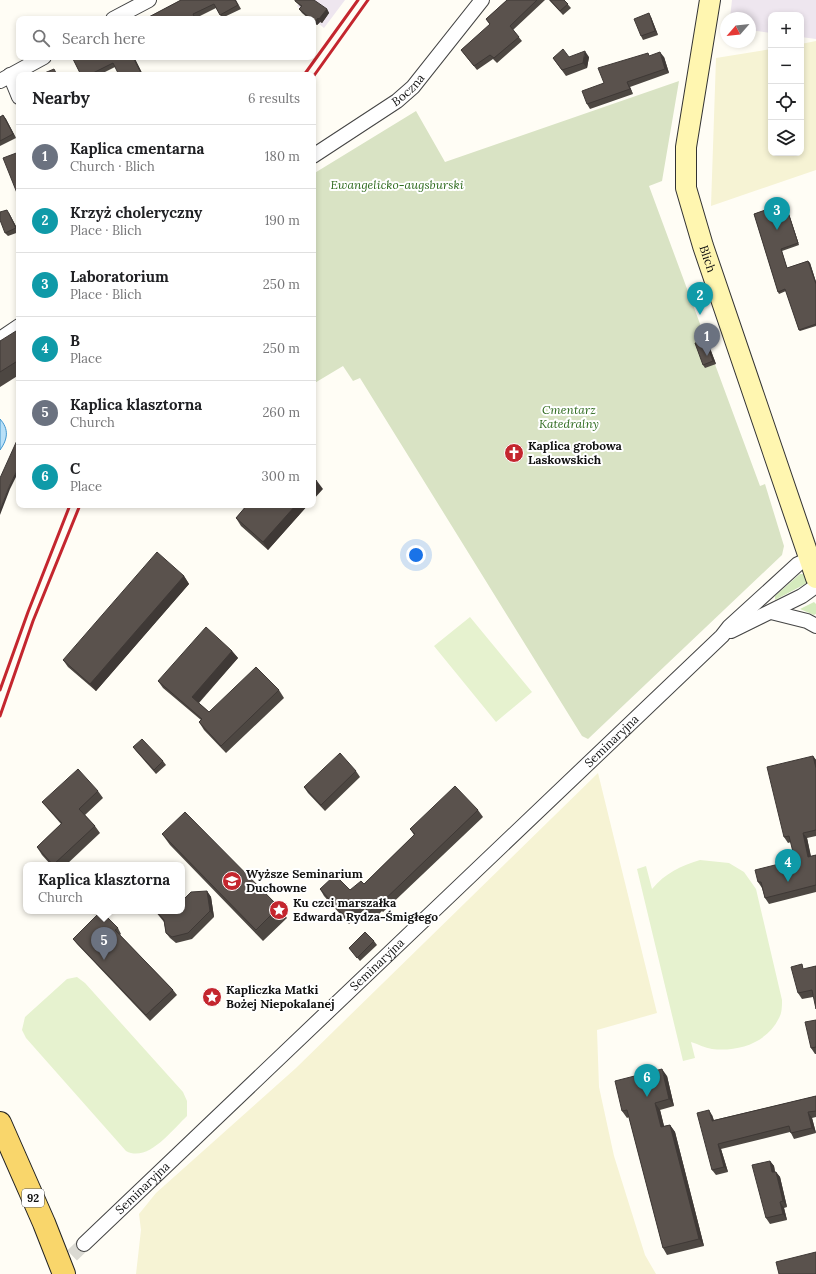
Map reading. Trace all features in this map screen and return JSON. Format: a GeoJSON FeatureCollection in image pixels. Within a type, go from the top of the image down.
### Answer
{"type":"FeatureCollection","features":[{"type":"Feature","properties":{"kind":"main road","name":"92"},"geometry":{"type":"LineString","coordinates":[[0,1123],[44,1223],[64,1274]]}},
{"type":"Feature","properties":{"kind":"street"},"geometry":{"type":"LineString","coordinates":[[119,16],[148,0]]}},
{"type":"Feature","properties":{"kind":"street","name":"Boczna"},"geometry":{"type":"LineString","coordinates":[[316,154],[397,101],[413,87],[482,0]]}},
{"type":"Feature","properties":{"kind":"street","name":"Blich"},"geometry":{"type":"LineString","coordinates":[[710,0],[686,147],[686,188],[700,239],[816,578]]}},
{"type":"Feature","properties":{"kind":"street"},"geometry":{"type":"LineString","coordinates":[[16,72],[38,60]]}},
{"type":"Feature","properties":{"kind":"street"},"geometry":{"type":"LineString","coordinates":[[16,72],[5,78],[16,93]]}},
{"type":"Feature","properties":{"kind":"street"},"geometry":{"type":"LineString","coordinates":[[0,338],[16,328]]}},
{"type":"Feature","properties":{"kind":"street","name":"Seminaryjna"},"geometry":{"type":"LineString","coordinates":[[84,1244],[722,636],[729,627],[798,564],[810,559]]}},
{"type":"Feature","properties":{"kind":"street","name":"Seminaryjna"},"geometry":{"type":"LineString","coordinates":[[722,636],[772,612],[802,596],[816,586]]}},
{"type":"Feature","properties":{"kind":"street"},"geometry":{"type":"LineString","coordinates":[[772,612],[807,621],[816,626]]}},
{"type":"Feature","properties":{"kind":"shaded area"},"geometry":{"type":"Polygon","coordinates":[[[301,0],[345,0],[324,28],[316,21],[316,16],[309,16],[297,6],[301,0]]]}},
{"type":"Feature","properties":{"kind":"shaded area"},"geometry":{"type":"Polygon","coordinates":[[[732,0],[816,0],[816,39],[804,37],[804,12],[768,12],[768,33],[756,31],[756,12],[731,12],[732,0]]]}},
{"type":"Feature","properties":{"kind":"shaded area"},"geometry":{"type":"Polygon","coordinates":[[[816,41],[816,170],[711,206],[716,58],[768,49],[768,156],[804,156],[804,43],[816,41]]]}},
{"type":"Feature","properties":{"kind":"shaded area"},"geometry":{"type":"Polygon","coordinates":[[[598,773],[657,1013],[597,1030],[599,1087],[614,1156],[645,1255],[656,1274],[136,1274],[141,1230],[139,1214],[156,1193],[296,1068],[598,773]]]}},
{"type":"Feature","properties":{"kind":"green space","name":"Cmentarz Katedralny"},"geometry":{"type":"Polygon","coordinates":[[[679,81],[662,181],[649,186],[760,486],[765,484],[784,546],[782,555],[588,739],[582,736],[360,378],[353,381],[343,366],[316,382],[316,172],[416,111],[445,162],[679,81]]]}},
{"type":"Feature","properties":{"kind":"green space"},"geometry":{"type":"Polygon","coordinates":[[[800,574],[805,574],[808,581],[807,583],[775,600],[775,596],[800,574]]]}},
{"type":"Feature","properties":{"kind":"green space"},"geometry":{"type":"Polygon","coordinates":[[[814,602],[816,604],[816,614],[814,615],[800,609],[814,602]]]}},
{"type":"Feature","properties":{"kind":"green space"},"geometry":{"type":"Polygon","coordinates":[[[470,617],[532,692],[496,722],[434,646],[470,617]]]}},
{"type":"Feature","properties":{"kind":"green space"},"geometry":{"type":"Polygon","coordinates":[[[700,860],[729,863],[744,872],[756,889],[782,1000],[782,1007],[780,1016],[774,1027],[759,1040],[741,1047],[722,1050],[709,1048],[691,1042],[695,1058],[683,1061],[637,869],[646,866],[652,889],[668,874],[700,860]]]}},
{"type":"Feature","properties":{"kind":"green space"},"geometry":{"type":"Polygon","coordinates":[[[77,977],[85,983],[183,1092],[187,1101],[187,1116],[159,1143],[143,1153],[134,1154],[126,1151],[26,1038],[22,1030],[25,1017],[67,979],[77,977]]]}},
{"type":"Feature","properties":{"kind":"water"},"geometry":{"type":"Polygon","coordinates":[[[0,419],[6,430],[6,438],[0,450],[0,419]]]}},
{"type":"Feature","properties":{"kind":"building"},"geometry":{"type":"Polygon","coordinates":[[[181,0],[235,0],[238,5],[220,15],[214,4],[193,14],[194,16],[151,16],[181,0]]]}},
{"type":"Feature","properties":{"kind":"building"},"geometry":{"type":"Polygon","coordinates":[[[314,0],[327,9],[316,21],[316,16],[307,16],[299,9],[302,6],[295,1],[314,0]]]}},
{"type":"Feature","properties":{"kind":"building"},"geometry":{"type":"Polygon","coordinates":[[[507,0],[537,0],[510,26],[519,37],[494,58],[490,55],[474,66],[461,50],[490,24],[486,19],[507,0]]]}},
{"type":"Feature","properties":{"kind":"building"},"geometry":{"type":"Polygon","coordinates":[[[550,0],[564,0],[568,4],[560,11],[550,0]]]}},
{"type":"Feature","properties":{"kind":"building"},"geometry":{"type":"Polygon","coordinates":[[[649,13],[655,31],[641,36],[634,19],[649,13]]]}},
{"type":"Feature","properties":{"kind":"building"},"geometry":{"type":"Polygon","coordinates":[[[563,49],[569,57],[585,51],[583,63],[562,70],[553,58],[563,49]]]}},
{"type":"Feature","properties":{"kind":"building"},"geometry":{"type":"Polygon","coordinates":[[[660,52],[665,69],[627,82],[630,89],[587,104],[582,91],[604,83],[598,68],[648,53],[649,56],[660,52]]]}},
{"type":"Feature","properties":{"kind":"building"},"geometry":{"type":"Polygon","coordinates":[[[74,60],[134,60],[140,72],[118,72],[113,63],[95,72],[80,72],[74,60]]]}},
{"type":"Feature","properties":{"kind":"building"},"geometry":{"type":"Polygon","coordinates":[[[54,69],[56,72],[47,72],[54,69]]]}},
{"type":"Feature","properties":{"kind":"building"},"geometry":{"type":"Polygon","coordinates":[[[3,115],[13,134],[0,141],[0,117],[3,115]]]}},
{"type":"Feature","properties":{"kind":"building"},"geometry":{"type":"Polygon","coordinates":[[[16,153],[16,190],[3,158],[16,153]]]}},
{"type":"Feature","properties":{"kind":"building"},"geometry":{"type":"Polygon","coordinates":[[[785,203],[798,243],[781,249],[787,268],[808,261],[816,284],[816,324],[799,330],[785,289],[778,292],[754,214],[785,203]]]}},
{"type":"Feature","properties":{"kind":"building"},"geometry":{"type":"Polygon","coordinates":[[[7,210],[16,228],[5,233],[0,220],[0,212],[7,210]]]}},
{"type":"Feature","properties":{"kind":"building"},"geometry":{"type":"Polygon","coordinates":[[[16,331],[16,362],[0,372],[0,341],[16,331]]]}},
{"type":"Feature","properties":{"kind":"building"},"geometry":{"type":"Polygon","coordinates":[[[705,340],[713,361],[703,365],[695,343],[705,340]]]}},
{"type":"Feature","properties":{"kind":"building"},"geometry":{"type":"Polygon","coordinates":[[[16,443],[16,472],[0,510],[0,478],[16,443]]]}},
{"type":"Feature","properties":{"kind":"building"},"geometry":{"type":"Polygon","coordinates":[[[244,508],[293,508],[263,542],[236,518],[244,508]]]}},
{"type":"Feature","properties":{"kind":"building"},"geometry":{"type":"Polygon","coordinates":[[[157,552],[184,576],[90,684],[63,660],[157,552]]]}},
{"type":"Feature","properties":{"kind":"building"},"geometry":{"type":"Polygon","coordinates":[[[206,627],[232,651],[192,697],[209,712],[256,667],[279,690],[221,746],[199,722],[202,719],[158,681],[206,627]]]}},
{"type":"Feature","properties":{"kind":"building"},"geometry":{"type":"Polygon","coordinates":[[[142,739],[163,761],[154,770],[133,747],[142,739]]]}},
{"type":"Feature","properties":{"kind":"building"},"geometry":{"type":"Polygon","coordinates":[[[340,753],[356,771],[321,805],[304,787],[340,753]]]}},
{"type":"Feature","properties":{"kind":"building"},"geometry":{"type":"Polygon","coordinates":[[[813,756],[816,768],[816,830],[803,833],[808,857],[816,855],[816,885],[765,898],[761,882],[758,882],[755,870],[795,860],[789,836],[784,837],[767,767],[813,756]]]}},
{"type":"Feature","properties":{"kind":"building"},"geometry":{"type":"Polygon","coordinates":[[[78,769],[98,791],[79,809],[95,826],[56,862],[50,862],[37,847],[62,823],[42,802],[78,769]]]}},
{"type":"Feature","properties":{"kind":"building"},"geometry":{"type":"Polygon","coordinates":[[[455,786],[478,810],[379,905],[378,904],[369,912],[360,903],[345,917],[320,889],[335,875],[350,890],[361,881],[364,884],[415,834],[410,829],[455,786]]]}},
{"type":"Feature","properties":{"kind":"building"},"geometry":{"type":"Polygon","coordinates":[[[185,812],[279,907],[256,930],[162,834],[185,812]]]}},
{"type":"Feature","properties":{"kind":"building"},"geometry":{"type":"Polygon","coordinates":[[[207,891],[210,911],[188,933],[172,937],[166,933],[164,920],[159,914],[185,914],[185,898],[191,892],[207,891]]]}},
{"type":"Feature","properties":{"kind":"building"},"geometry":{"type":"Polygon","coordinates":[[[98,914],[104,914],[118,928],[115,930],[173,990],[146,1015],[73,939],[98,914]]]}},
{"type":"Feature","properties":{"kind":"building"},"geometry":{"type":"Polygon","coordinates":[[[365,932],[374,941],[357,958],[349,948],[365,932]]]}},
{"type":"Feature","properties":{"kind":"building"},"geometry":{"type":"Polygon","coordinates":[[[802,964],[803,969],[816,966],[816,1009],[812,990],[798,993],[791,967],[802,964]]]}},
{"type":"Feature","properties":{"kind":"building"},"geometry":{"type":"Polygon","coordinates":[[[816,1020],[816,1047],[811,1048],[805,1022],[816,1020]]]}},
{"type":"Feature","properties":{"kind":"building"},"geometry":{"type":"Polygon","coordinates":[[[662,1069],[669,1099],[655,1103],[661,1127],[670,1125],[699,1239],[663,1248],[627,1110],[622,1111],[615,1081],[662,1069]]]}},
{"type":"Feature","properties":{"kind":"building"},"geometry":{"type":"Polygon","coordinates":[[[816,1096],[816,1111],[808,1112],[812,1128],[791,1133],[789,1126],[718,1144],[724,1167],[712,1170],[697,1113],[709,1110],[712,1121],[816,1096]]]}},
{"type":"Feature","properties":{"kind":"building"},"geometry":{"type":"Polygon","coordinates":[[[770,1161],[772,1172],[776,1172],[783,1201],[780,1202],[783,1214],[766,1218],[752,1165],[770,1161]]]}},
{"type":"Feature","properties":{"kind":"building"},"geometry":{"type":"Polygon","coordinates":[[[816,1252],[816,1274],[779,1274],[776,1262],[816,1252]]]}},
{"type":"Feature","properties":{"kind":"tunnel"},"geometry":{"type":"LineString","coordinates":[[57,1270],[84,1244]]}},
{"type":"Feature","properties":{"kind":"railway"},"geometry":{"type":"LineString","coordinates":[[316,58],[358,0]]}},
{"type":"Feature","properties":{"kind":"railway"},"geometry":{"type":"LineString","coordinates":[[316,73],[368,0]]}},
{"type":"Feature","properties":{"kind":"railway"},"geometry":{"type":"LineString","coordinates":[[306,72],[315,60]]}},
{"type":"Feature","properties":{"kind":"railway"},"geometry":{"type":"LineString","coordinates":[[0,690],[28,612],[69,508]]}},
{"type":"Feature","properties":{"kind":"railway"},"geometry":{"type":"LineString","coordinates":[[0,716],[33,621],[79,508]]}},
{"type":"Feature","properties":{"kind":"place","name":"Laboratorium"},"geometry":{"type":"Point","coordinates":[777,230]}},
{"type":"Feature","properties":{"kind":"place","name":"Krzyż choleryczny"},"geometry":{"type":"Point","coordinates":[700,315]}},
{"type":"Feature","properties":{"kind":"place","name":"Kaplica cmentarna"},"geometry":{"type":"Point","coordinates":[707,356]}},
{"type":"Feature","properties":{"kind":"place","name":"Kaplica grobowa Laskowskich"},"geometry":{"type":"Point","coordinates":[514,453]}},
{"type":"Feature","properties":{"kind":"place","name":"Wyższe Seminarium Duchowne"},"geometry":{"type":"Point","coordinates":[232,881]}},
{"type":"Feature","properties":{"kind":"place","name":"B"},"geometry":{"type":"Point","coordinates":[788,882]}},
{"type":"Feature","properties":{"kind":"place","name":"Ku czci marszałka Edwarda Rydza-Śmigłego"},"geometry":{"type":"Point","coordinates":[279,910]}},
{"type":"Feature","properties":{"kind":"place","name":"Kaplica klasztorna"},"geometry":{"type":"Point","coordinates":[104,960]}},
{"type":"Feature","properties":{"kind":"place","name":"Kapliczka Matki Bożej Niepokalanej"},"geometry":{"type":"Point","coordinates":[212,997]}},
{"type":"Feature","properties":{"kind":"place","name":"C"},"geometry":{"type":"Point","coordinates":[647,1097]}},
{"type":"Feature","properties":{"kind":"park label","name":"Ewangelicko-augsburski"},"geometry":{"type":"Point","coordinates":[397,185]}}]}
